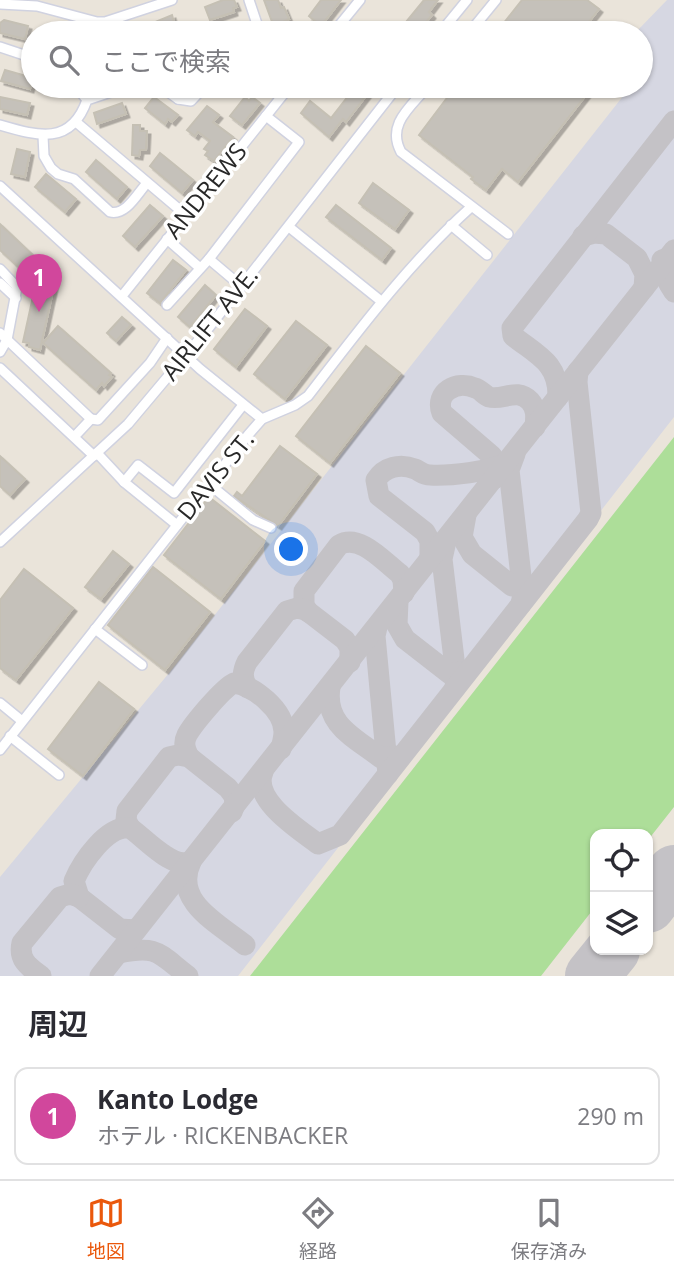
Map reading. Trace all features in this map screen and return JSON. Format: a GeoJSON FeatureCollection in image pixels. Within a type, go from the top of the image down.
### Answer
{"type":"FeatureCollection","features":[{"type":"Feature","properties":{"kind":"street"},"geometry":{"type":"LineString","coordinates":[[108,21],[172,0]]}},
{"type":"Feature","properties":{"kind":"street"},"geometry":{"type":"LineString","coordinates":[[249,0],[256,21]]}},
{"type":"Feature","properties":{"kind":"street"},"geometry":{"type":"LineString","coordinates":[[342,21],[359,0]]}},
{"type":"Feature","properties":{"kind":"street"},"geometry":{"type":"LineString","coordinates":[[450,21],[467,0]]}},
{"type":"Feature","properties":{"kind":"street"},"geometry":{"type":"LineString","coordinates":[[479,21],[496,0]]}},
{"type":"Feature","properties":{"kind":"street"},"geometry":{"type":"LineString","coordinates":[[0,4],[37,6],[101,21]]}},
{"type":"Feature","properties":{"kind":"street"},"geometry":{"type":"LineString","coordinates":[[0,47],[21,54]]}},
{"type":"Feature","properties":{"kind":"street"},"geometry":{"type":"LineString","coordinates":[[0,125],[39,136],[55,134],[76,122],[87,100],[93,98]]}},
{"type":"Feature","properties":{"kind":"street"},"geometry":{"type":"LineString","coordinates":[[178,99],[191,101],[194,98]]}},
{"type":"Feature","properties":{"kind":"street","name":"ANDREWS"},"geometry":{"type":"LineString","coordinates":[[122,296],[280,98]]}},
{"type":"Feature","properties":{"kind":"street","name":"AIRLIFT AVE."},"geometry":{"type":"LineString","coordinates":[[0,542],[128,424],[289,227],[389,98]]}},
{"type":"Feature","properties":{"kind":"street"},"geometry":{"type":"LineString","coordinates":[[418,98],[399,122],[394,136],[401,152],[508,234]]}},
{"type":"Feature","properties":{"kind":"street"},"geometry":{"type":"LineString","coordinates":[[167,305],[209,259],[299,142],[266,116]]}},
{"type":"Feature","properties":{"kind":"street"},"geometry":{"type":"LineString","coordinates":[[76,122],[187,216]]}},
{"type":"Feature","properties":{"kind":"street"},"geometry":{"type":"LineString","coordinates":[[39,136],[44,156],[51,168],[58,174],[74,179],[110,212],[122,211],[147,183]]}},
{"type":"Feature","properties":{"kind":"street"},"geometry":{"type":"LineString","coordinates":[[0,186],[186,355],[262,419]]}},
{"type":"Feature","properties":{"kind":"street","name":"DAVIS ST."},"geometry":{"type":"LineString","coordinates":[[0,750],[262,419],[295,405],[308,396],[382,301],[471,207]]}},
{"type":"Feature","properties":{"kind":"street"},"geometry":{"type":"LineString","coordinates":[[452,225],[487,255]]}},
{"type":"Feature","properties":{"kind":"street"},"geometry":{"type":"LineString","coordinates":[[289,227],[382,301]]}},
{"type":"Feature","properties":{"kind":"street"},"geometry":{"type":"LineString","coordinates":[[167,239],[200,268]]}},
{"type":"Feature","properties":{"kind":"street"},"geometry":{"type":"LineString","coordinates":[[209,259],[241,286]]}},
{"type":"Feature","properties":{"kind":"street"},"geometry":{"type":"LineString","coordinates":[[0,269],[17,287],[0,352]]}},
{"type":"Feature","properties":{"kind":"street"},"geometry":{"type":"LineString","coordinates":[[0,283],[16,298]]}},
{"type":"Feature","properties":{"kind":"street"},"geometry":{"type":"LineString","coordinates":[[4,337],[91,419],[98,420],[150,363],[167,338]]}},
{"type":"Feature","properties":{"kind":"street"},"geometry":{"type":"LineString","coordinates":[[0,368],[124,482],[177,525]]}},
{"type":"Feature","properties":{"kind":"street"},"geometry":{"type":"LineString","coordinates":[[124,482],[138,465],[174,493],[243,405]]}},
{"type":"Feature","properties":{"kind":"street"},"geometry":{"type":"LineString","coordinates":[[75,436],[91,419]]}},
{"type":"Feature","properties":{"kind":"street"},"geometry":{"type":"LineString","coordinates":[[209,484],[253,520],[271,528]]}},
{"type":"Feature","properties":{"kind":"street"},"geometry":{"type":"LineString","coordinates":[[95,629],[142,665]]}},
{"type":"Feature","properties":{"kind":"street"},"geometry":{"type":"LineString","coordinates":[[0,703],[22,721]]}},
{"type":"Feature","properties":{"kind":"street"},"geometry":{"type":"LineString","coordinates":[[10,736],[59,775]]}},
{"type":"Feature","properties":{"kind":"shaded area"},"geometry":{"type":"Polygon","coordinates":[[[667,0],[674,0],[674,417],[238,976],[0,976],[0,877],[169,673],[622,98],[653,98],[653,21],[647,21],[667,0]]]}},
{"type":"Feature","properties":{"kind":"green space"},"geometry":{"type":"Polygon","coordinates":[[[674,437],[674,807],[653,834],[653,829],[590,829],[590,913],[541,976],[250,976],[674,437]]]}},
{"type":"Feature","properties":{"kind":"building"},"geometry":{"type":"Polygon","coordinates":[[[223,0],[234,0],[237,7],[233,8],[234,12],[210,20],[205,7],[223,0]]]}},
{"type":"Feature","properties":{"kind":"building"},"geometry":{"type":"Polygon","coordinates":[[[264,0],[278,0],[289,19],[272,21],[264,0]]]}},
{"type":"Feature","properties":{"kind":"building"},"geometry":{"type":"Polygon","coordinates":[[[321,0],[341,0],[325,21],[315,21],[309,16],[321,0]]]}},
{"type":"Feature","properties":{"kind":"building"},"geometry":{"type":"Polygon","coordinates":[[[424,0],[438,0],[429,12],[432,15],[427,21],[407,21],[424,0]]]}},
{"type":"Feature","properties":{"kind":"building"},"geometry":{"type":"Polygon","coordinates":[[[522,0],[587,0],[599,9],[590,21],[505,21],[522,0]]]}},
{"type":"Feature","properties":{"kind":"building"},"geometry":{"type":"Polygon","coordinates":[[[172,15],[174,21],[158,21],[172,15]]]}},
{"type":"Feature","properties":{"kind":"building"},"geometry":{"type":"Polygon","coordinates":[[[4,20],[21,24],[21,38],[0,33],[0,23],[4,20]]]}},
{"type":"Feature","properties":{"kind":"building"},"geometry":{"type":"Polygon","coordinates":[[[5,70],[21,75],[21,87],[1,81],[5,70]]]}},
{"type":"Feature","properties":{"kind":"building"},"geometry":{"type":"Polygon","coordinates":[[[0,97],[30,103],[27,115],[0,109],[0,97]]]}},
{"type":"Feature","properties":{"kind":"building"},"geometry":{"type":"Polygon","coordinates":[[[155,98],[178,115],[172,122],[168,119],[165,124],[145,108],[155,98]]]}},
{"type":"Feature","properties":{"kind":"building"},"geometry":{"type":"Polygon","coordinates":[[[244,98],[249,101],[253,98],[260,103],[242,125],[230,116],[244,98]]]}},
{"type":"Feature","properties":{"kind":"building"},"geometry":{"type":"Polygon","coordinates":[[[347,98],[364,98],[346,122],[343,119],[329,137],[301,113],[310,101],[331,118],[347,98]]]}},
{"type":"Feature","properties":{"kind":"building"},"geometry":{"type":"Polygon","coordinates":[[[447,98],[584,98],[518,182],[502,169],[486,190],[419,135],[447,98]]]}},
{"type":"Feature","properties":{"kind":"building"},"geometry":{"type":"Polygon","coordinates":[[[122,103],[126,114],[97,124],[94,113],[122,103]]]}},
{"type":"Feature","properties":{"kind":"building"},"geometry":{"type":"Polygon","coordinates":[[[207,106],[219,115],[213,122],[233,137],[214,161],[205,155],[208,151],[204,149],[210,141],[198,132],[195,136],[187,130],[207,106]]]}},
{"type":"Feature","properties":{"kind":"building"},"geometry":{"type":"Polygon","coordinates":[[[133,125],[140,125],[140,131],[147,131],[146,150],[140,150],[139,156],[132,155],[133,125]]]}},
{"type":"Feature","properties":{"kind":"building"},"geometry":{"type":"Polygon","coordinates":[[[17,149],[30,152],[25,177],[11,174],[17,149]]]}},
{"type":"Feature","properties":{"kind":"building"},"geometry":{"type":"Polygon","coordinates":[[[160,153],[193,180],[182,193],[150,166],[160,153]]]}},
{"type":"Feature","properties":{"kind":"building"},"geometry":{"type":"Polygon","coordinates":[[[96,160],[127,187],[117,199],[86,172],[96,160]]]}},
{"type":"Feature","properties":{"kind":"building"},"geometry":{"type":"Polygon","coordinates":[[[46,174],[76,199],[65,212],[35,187],[46,174]]]}},
{"type":"Feature","properties":{"kind":"building"},"geometry":{"type":"Polygon","coordinates":[[[373,183],[409,210],[395,229],[359,203],[373,183]]]}},
{"type":"Feature","properties":{"kind":"building"},"geometry":{"type":"Polygon","coordinates":[[[150,205],[163,216],[135,247],[123,236],[150,205]]]}},
{"type":"Feature","properties":{"kind":"building"},"geometry":{"type":"Polygon","coordinates":[[[336,205],[391,248],[382,260],[326,217],[336,205]]]}},
{"type":"Feature","properties":{"kind":"building"},"geometry":{"type":"Polygon","coordinates":[[[0,224],[56,277],[40,350],[23,342],[36,283],[0,250],[0,224]]]}},
{"type":"Feature","properties":{"kind":"building"},"geometry":{"type":"Polygon","coordinates":[[[173,260],[186,270],[160,303],[147,293],[173,260]]]}},
{"type":"Feature","properties":{"kind":"building"},"geometry":{"type":"Polygon","coordinates":[[[205,285],[216,295],[190,327],[178,317],[205,285]]]}},
{"type":"Feature","properties":{"kind":"building"},"geometry":{"type":"Polygon","coordinates":[[[245,309],[267,326],[236,367],[214,349],[245,309]]]}},
{"type":"Feature","properties":{"kind":"building"},"geometry":{"type":"Polygon","coordinates":[[[122,317],[131,325],[116,341],[107,333],[122,317]]]}},
{"type":"Feature","properties":{"kind":"building"},"geometry":{"type":"Polygon","coordinates":[[[296,321],[327,345],[285,399],[254,374],[296,321]]]}},
{"type":"Feature","properties":{"kind":"building"},"geometry":{"type":"Polygon","coordinates":[[[58,326],[111,373],[109,375],[112,377],[104,386],[102,383],[96,390],[43,343],[58,326]]]}},
{"type":"Feature","properties":{"kind":"building"},"geometry":{"type":"Polygon","coordinates":[[[366,346],[400,373],[330,463],[296,436],[366,346]]]}},
{"type":"Feature","properties":{"kind":"building"},"geometry":{"type":"Polygon","coordinates":[[[280,446],[317,474],[278,526],[234,496],[237,492],[242,496],[280,446]]]}},
{"type":"Feature","properties":{"kind":"building"},"geometry":{"type":"Polygon","coordinates":[[[0,456],[25,479],[10,495],[0,486],[0,456]]]}},
{"type":"Feature","properties":{"kind":"building"},"geometry":{"type":"Polygon","coordinates":[[[209,497],[265,541],[221,599],[164,555],[209,497]]]}},
{"type":"Feature","properties":{"kind":"building"},"geometry":{"type":"Polygon","coordinates":[[[113,551],[129,564],[101,599],[85,587],[113,551]]]}},
{"type":"Feature","properties":{"kind":"building"},"geometry":{"type":"Polygon","coordinates":[[[153,567],[210,612],[165,670],[108,625],[153,567]]]}},
{"type":"Feature","properties":{"kind":"building"},"geometry":{"type":"Polygon","coordinates":[[[24,569],[73,608],[16,680],[0,668],[0,600],[24,569]]]}},
{"type":"Feature","properties":{"kind":"building"},"geometry":{"type":"Polygon","coordinates":[[[99,682],[134,709],[83,776],[48,749],[99,682]]]}},
{"type":"Feature","properties":{"kind":"taxiway"},"geometry":{"type":"LineString","coordinates":[[558,397],[551,368],[513,336],[512,328],[674,121]]}},
{"type":"Feature","properties":{"kind":"taxiway"},"geometry":{"type":"LineString","coordinates":[[583,236],[606,234],[637,258],[645,274],[644,288]]}},
{"type":"Feature","properties":{"kind":"taxiway"},"geometry":{"type":"LineString","coordinates":[[100,976],[674,250]]}},
{"type":"Feature","properties":{"kind":"taxiway"},"geometry":{"type":"LineString","coordinates":[[662,260],[668,258],[669,284],[674,292]]}},
{"type":"Feature","properties":{"kind":"taxiway"},"geometry":{"type":"LineString","coordinates":[[263,772],[261,783],[264,793],[279,813],[318,844],[340,835],[588,519],[591,513],[578,371]]}},
{"type":"Feature","properties":{"kind":"taxiway"},"geometry":{"type":"LineString","coordinates":[[494,479],[492,456],[442,413],[440,406],[444,394],[455,387],[468,386],[494,398],[520,395],[534,407],[535,427]]}},
{"type":"Feature","properties":{"kind":"taxiway"},"geometry":{"type":"LineString","coordinates":[[515,454],[509,470],[523,594],[521,604]]}},
{"type":"Feature","properties":{"kind":"taxiway"},"geometry":{"type":"LineString","coordinates":[[430,557],[430,541],[425,532],[379,496],[376,480],[379,476],[398,466],[409,467],[423,474],[438,475],[480,471],[506,463]]}},
{"type":"Feature","properties":{"kind":"taxiway"},"geometry":{"type":"LineString","coordinates":[[466,515],[462,537],[472,554],[512,586],[532,586]]}},
{"type":"Feature","properties":{"kind":"taxiway"},"geometry":{"type":"LineString","coordinates":[[446,541],[442,559],[456,676],[455,688]]}},
{"type":"Feature","properties":{"kind":"taxiway"},"geometry":{"type":"LineString","coordinates":[[308,612],[304,605],[304,591],[339,545],[347,542],[371,550],[400,574],[404,593]]}},
{"type":"Feature","properties":{"kind":"taxiway"},"geometry":{"type":"LineString","coordinates":[[398,601],[397,625],[405,639],[450,674],[466,671]]}},
{"type":"Feature","properties":{"kind":"taxiway"},"geometry":{"type":"LineString","coordinates":[[248,688],[243,675],[247,662],[287,611],[297,608],[306,610],[345,640],[350,648],[350,662]]}},
{"type":"Feature","properties":{"kind":"taxiway"},"geometry":{"type":"LineString","coordinates":[[377,627],[375,636],[388,774]]}},
{"type":"Feature","properties":{"kind":"taxiway"},"geometry":{"type":"LineString","coordinates":[[189,757],[185,746],[187,735],[209,707],[234,683],[259,694],[279,715],[284,734],[281,749]]}},
{"type":"Feature","properties":{"kind":"taxiway"},"geometry":{"type":"LineString","coordinates":[[330,687],[332,711],[343,729],[381,758],[395,756]]}},
{"type":"Feature","properties":{"kind":"taxiway"},"geometry":{"type":"LineString","coordinates":[[130,828],[126,820],[127,811],[169,757],[178,755],[189,757],[228,788],[234,796],[232,812]]}},
{"type":"Feature","properties":{"kind":"taxiway"},"geometry":{"type":"LineString","coordinates":[[136,930],[120,929],[79,897],[74,881],[96,846],[113,832],[130,828],[168,858],[184,863],[191,861]]}},
{"type":"Feature","properties":{"kind":"taxiway"},"geometry":{"type":"LineString","coordinates":[[191,862],[187,876],[193,900],[211,920],[245,945]]}},
{"type":"Feature","properties":{"kind":"taxiway"},"geometry":{"type":"LineString","coordinates":[[41,976],[23,959],[22,943],[60,897],[70,894],[79,897]]}},
{"type":"Feature","properties":{"kind":"taxiway"},"geometry":{"type":"LineString","coordinates":[[119,953],[142,950],[157,953],[188,976]]}},
{"type":"Feature","properties":{"kind":"runway"},"geometry":{"type":"LineString","coordinates":[[653,899],[674,872]]}},
{"type":"Feature","properties":{"kind":"runway"},"geometry":{"type":"LineString","coordinates":[[592,976],[609,955]]}},
{"type":"Feature","properties":{"kind":"place","name":"Kanto Lodge"},"geometry":{"type":"Point","coordinates":[39,312]}}]}
